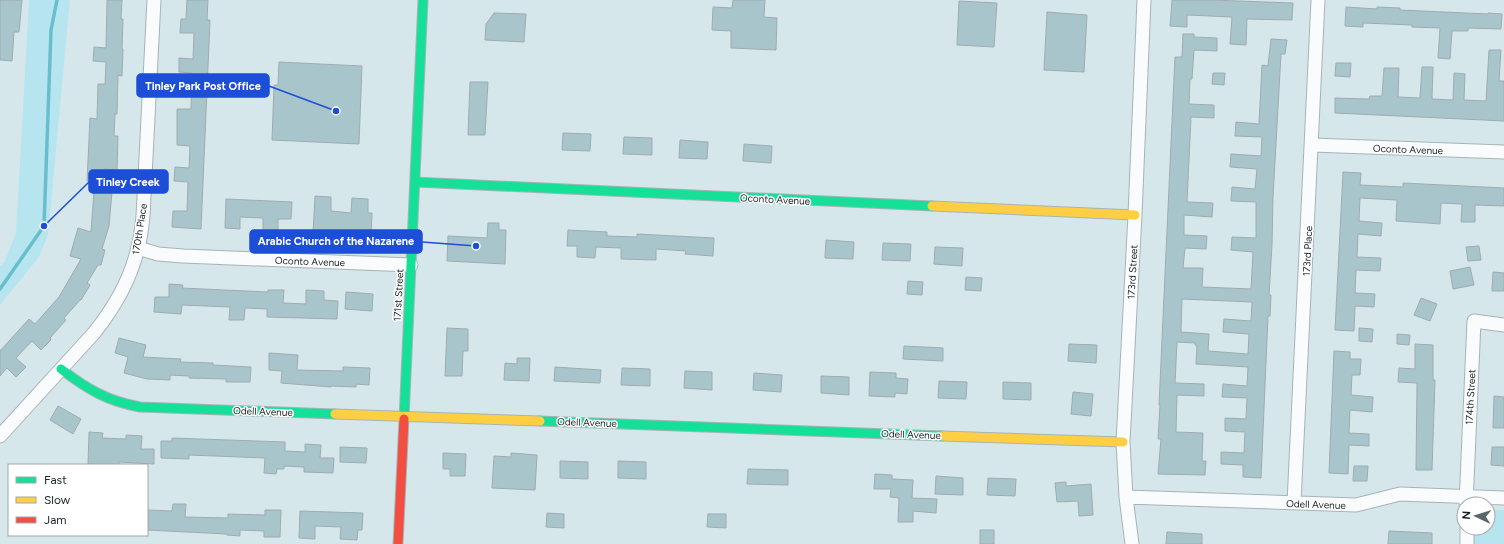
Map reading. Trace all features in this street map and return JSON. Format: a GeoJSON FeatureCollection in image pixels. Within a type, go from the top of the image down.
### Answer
{"type":"FeatureCollection","features":[{"type":"Feature","properties":{"kind":"street","name":"170th Place"},"geometry":{"type":"LineString","coordinates":[[0,436],[105,318],[123,289],[138,248],[144,216],[154,0]]}},
{"type":"Feature","properties":{"kind":"street","name":"171st Street"},"geometry":{"type":"LineString","coordinates":[[398,544],[423,0]]}},
{"type":"Feature","properties":{"kind":"street","name":"173rd Street"},"geometry":{"type":"LineString","coordinates":[[1132,544],[1126,497],[1123,442],[1135,215],[1144,0]]}},
{"type":"Feature","properties":{"kind":"street","name":"173rd Place"},"geometry":{"type":"LineString","coordinates":[[1294,503],[1318,0]]}},
{"type":"Feature","properties":{"kind":"street","name":"Oconto Avenue"},"geometry":{"type":"LineString","coordinates":[[1312,145],[1504,152]]}},
{"type":"Feature","properties":{"kind":"street","name":"Oconto Avenue"},"geometry":{"type":"LineString","coordinates":[[415,182],[1135,215]]}},
{"type":"Feature","properties":{"kind":"street","name":"Oconto Avenue"},"geometry":{"type":"LineString","coordinates":[[138,248],[158,254],[183,256],[411,265]]}},
{"type":"Feature","properties":{"kind":"street","name":"174th Street"},"geometry":{"type":"LineString","coordinates":[[1466,496],[1474,321],[1504,325]]}},
{"type":"Feature","properties":{"kind":"street","name":"Odell Avenue"},"geometry":{"type":"LineString","coordinates":[[61,369],[97,395],[112,402],[140,407],[1123,442]]}},
{"type":"Feature","properties":{"kind":"street","name":"Odell Avenue"},"geometry":{"type":"LineString","coordinates":[[1126,497],[1356,505],[1400,494],[1456,499]]}},
{"type":"Feature","properties":{"kind":"shaded area"},"geometry":{"type":"Polygon","coordinates":[[[29,0],[70,0],[48,235],[39,257],[0,305],[0,266],[5,261],[16,233],[29,0]]]}},
{"type":"Feature","properties":{"kind":"shaded area"},"geometry":{"type":"Polygon","coordinates":[[[1496,510],[1504,510],[1504,544],[1472,544],[1472,536],[1496,536],[1496,510]]]}},
{"type":"Feature","properties":{"kind":"building"},"geometry":{"type":"Polygon","coordinates":[[[0,0],[22,0],[19,32],[14,32],[12,61],[0,60],[0,0]]]}},
{"type":"Feature","properties":{"kind":"building"},"geometry":{"type":"Polygon","coordinates":[[[107,0],[122,0],[122,76],[118,75],[117,114],[115,114],[114,136],[118,136],[117,170],[104,169],[103,182],[87,181],[90,118],[97,119],[98,84],[105,84],[106,62],[93,61],[94,47],[106,48],[107,0]]]}},
{"type":"Feature","properties":{"kind":"building"},"geometry":{"type":"Polygon","coordinates":[[[187,0],[208,0],[207,20],[210,20],[201,229],[172,227],[173,211],[187,211],[188,182],[174,181],[175,167],[189,168],[190,146],[177,145],[177,109],[191,109],[192,73],[179,72],[179,58],[193,59],[194,33],[180,33],[181,19],[186,19],[187,0]]]}},
{"type":"Feature","properties":{"kind":"building"},"geometry":{"type":"Polygon","coordinates":[[[733,0],[765,0],[764,17],[777,18],[776,50],[731,48],[731,31],[712,30],[713,7],[732,8],[733,0]]]}},
{"type":"Feature","properties":{"kind":"building"},"geometry":{"type":"Polygon","coordinates":[[[1172,0],[1293,3],[1292,20],[1247,19],[1246,45],[1230,44],[1232,17],[1187,15],[1187,27],[1170,26],[1172,0]]]}},
{"type":"Feature","properties":{"kind":"building"},"geometry":{"type":"Polygon","coordinates":[[[959,1],[997,3],[994,47],[957,45],[959,1]]]}},
{"type":"Feature","properties":{"kind":"building"},"geometry":{"type":"Polygon","coordinates":[[[1346,7],[1377,9],[1377,7],[1400,8],[1400,10],[1502,14],[1501,29],[1468,28],[1468,31],[1452,31],[1450,59],[1438,58],[1440,28],[1363,23],[1363,27],[1345,26],[1346,7]]]}},
{"type":"Feature","properties":{"kind":"building"},"geometry":{"type":"Polygon","coordinates":[[[1047,12],[1087,15],[1084,72],[1044,70],[1047,12]]]}},
{"type":"Feature","properties":{"kind":"building"},"geometry":{"type":"Polygon","coordinates":[[[494,13],[526,14],[524,42],[485,40],[486,24],[494,13]]]}},
{"type":"Feature","properties":{"kind":"building"},"geometry":{"type":"Polygon","coordinates":[[[1183,34],[1194,34],[1194,37],[1217,38],[1217,51],[1194,50],[1192,79],[1190,79],[1189,104],[1214,105],[1214,118],[1191,117],[1187,202],[1213,203],[1212,217],[1184,215],[1184,235],[1207,236],[1206,249],[1185,248],[1183,268],[1203,268],[1202,287],[1251,289],[1253,252],[1231,250],[1232,237],[1256,238],[1256,202],[1231,201],[1232,187],[1255,189],[1257,169],[1230,167],[1231,154],[1261,156],[1262,137],[1235,136],[1236,122],[1259,124],[1262,65],[1268,66],[1271,39],[1287,40],[1285,54],[1281,54],[1273,197],[1269,295],[1271,295],[1270,316],[1268,316],[1261,478],[1243,477],[1243,465],[1221,464],[1221,452],[1244,453],[1245,432],[1225,431],[1225,418],[1246,419],[1247,398],[1222,397],[1223,384],[1247,386],[1248,367],[1196,364],[1197,346],[1195,343],[1177,342],[1175,383],[1204,384],[1204,396],[1177,395],[1176,432],[1203,433],[1202,461],[1206,461],[1205,475],[1158,474],[1161,439],[1158,439],[1159,405],[1175,57],[1182,57],[1183,34]],[[1182,299],[1181,332],[1209,334],[1208,351],[1248,354],[1249,334],[1223,332],[1224,319],[1251,321],[1252,302],[1182,299]]]}},
{"type":"Feature","properties":{"kind":"building"},"geometry":{"type":"Polygon","coordinates":[[[1489,50],[1501,50],[1499,81],[1504,81],[1504,121],[1335,113],[1335,98],[1369,99],[1370,96],[1382,96],[1384,68],[1399,68],[1398,97],[1420,98],[1422,67],[1433,67],[1432,99],[1453,100],[1454,73],[1465,74],[1464,100],[1486,101],[1489,50]]]}},
{"type":"Feature","properties":{"kind":"building"},"geometry":{"type":"Polygon","coordinates":[[[279,62],[362,66],[359,144],[272,140],[274,85],[278,85],[279,62]]]}},
{"type":"Feature","properties":{"kind":"building"},"geometry":{"type":"Polygon","coordinates":[[[1336,63],[1351,63],[1350,77],[1335,76],[1336,63]]]}},
{"type":"Feature","properties":{"kind":"building"},"geometry":{"type":"Polygon","coordinates":[[[1213,73],[1225,73],[1224,85],[1212,84],[1213,73]]]}},
{"type":"Feature","properties":{"kind":"building"},"geometry":{"type":"Polygon","coordinates":[[[470,82],[488,82],[485,135],[468,135],[470,82]]]}},
{"type":"Feature","properties":{"kind":"building"},"geometry":{"type":"Polygon","coordinates":[[[563,133],[591,134],[590,151],[562,150],[563,133]]]}},
{"type":"Feature","properties":{"kind":"building"},"geometry":{"type":"Polygon","coordinates":[[[624,137],[652,138],[652,155],[623,154],[624,137]]]}},
{"type":"Feature","properties":{"kind":"building"},"geometry":{"type":"Polygon","coordinates":[[[680,140],[708,142],[707,159],[679,158],[680,140]]]}},
{"type":"Feature","properties":{"kind":"building"},"geometry":{"type":"Polygon","coordinates":[[[744,144],[772,146],[771,163],[743,161],[744,144]]]}},
{"type":"Feature","properties":{"kind":"building"},"geometry":{"type":"Polygon","coordinates":[[[1343,172],[1361,173],[1360,185],[1403,187],[1403,183],[1504,188],[1504,206],[1475,205],[1475,222],[1461,222],[1462,204],[1441,203],[1440,224],[1396,221],[1397,200],[1360,198],[1359,221],[1382,223],[1381,236],[1358,234],[1357,257],[1381,258],[1380,271],[1356,270],[1355,293],[1375,294],[1374,307],[1355,306],[1354,331],[1335,330],[1343,172]]]}},
{"type":"Feature","properties":{"kind":"building"},"geometry":{"type":"Polygon","coordinates":[[[94,191],[112,192],[109,226],[102,249],[105,250],[101,265],[98,265],[87,283],[90,285],[81,300],[64,318],[66,320],[50,338],[51,340],[41,350],[32,341],[16,358],[26,367],[16,377],[7,368],[0,376],[0,351],[29,319],[35,324],[59,297],[81,259],[70,256],[78,228],[91,232],[94,191]]]}},
{"type":"Feature","properties":{"kind":"building"},"geometry":{"type":"Polygon","coordinates":[[[315,196],[331,197],[331,211],[351,213],[352,198],[368,199],[368,213],[372,213],[371,235],[356,234],[356,232],[334,231],[334,234],[313,233],[315,196]]]}},
{"type":"Feature","properties":{"kind":"building"},"geometry":{"type":"Polygon","coordinates":[[[226,199],[292,202],[291,219],[278,219],[278,231],[263,230],[263,218],[240,217],[240,229],[225,228],[226,199]]]}},
{"type":"Feature","properties":{"kind":"building"},"geometry":{"type":"Polygon","coordinates":[[[488,223],[499,223],[499,230],[506,230],[505,264],[447,261],[448,236],[487,238],[488,223]]]}},
{"type":"Feature","properties":{"kind":"building"},"geometry":{"type":"Polygon","coordinates":[[[568,230],[607,232],[607,236],[637,237],[637,234],[714,238],[713,256],[685,254],[686,251],[656,249],[656,260],[621,259],[621,248],[596,247],[595,258],[577,257],[577,246],[567,246],[568,230]]]}},
{"type":"Feature","properties":{"kind":"building"},"geometry":{"type":"Polygon","coordinates":[[[826,240],[854,242],[853,259],[825,258],[826,240]]]}},
{"type":"Feature","properties":{"kind":"building"},"geometry":{"type":"Polygon","coordinates":[[[883,243],[911,244],[910,261],[882,260],[883,243]]]}},
{"type":"Feature","properties":{"kind":"building"},"geometry":{"type":"Polygon","coordinates":[[[1479,246],[1481,260],[1468,261],[1466,247],[1479,246]]]}},
{"type":"Feature","properties":{"kind":"building"},"geometry":{"type":"Polygon","coordinates":[[[935,247],[963,248],[962,266],[934,264],[935,247]]]}},
{"type":"Feature","properties":{"kind":"building"},"geometry":{"type":"Polygon","coordinates":[[[1470,267],[1474,285],[1453,289],[1450,271],[1470,267]]]}},
{"type":"Feature","properties":{"kind":"building"},"geometry":{"type":"Polygon","coordinates":[[[1493,272],[1504,273],[1504,291],[1492,291],[1493,272]]]}},
{"type":"Feature","properties":{"kind":"building"},"geometry":{"type":"Polygon","coordinates":[[[966,277],[982,278],[981,291],[965,290],[966,277]]]}},
{"type":"Feature","properties":{"kind":"building"},"geometry":{"type":"Polygon","coordinates":[[[908,281],[923,282],[922,295],[907,294],[908,281]]]}},
{"type":"Feature","properties":{"kind":"building"},"geometry":{"type":"Polygon","coordinates":[[[169,284],[183,285],[182,288],[268,292],[268,290],[284,290],[283,303],[306,304],[306,290],[324,291],[324,300],[338,301],[337,319],[267,317],[267,309],[245,308],[244,320],[229,320],[230,307],[182,305],[181,314],[154,312],[155,297],[169,297],[169,284]]]}},
{"type":"Feature","properties":{"kind":"building"},"geometry":{"type":"Polygon","coordinates":[[[346,292],[373,294],[372,311],[345,309],[346,292]]]}},
{"type":"Feature","properties":{"kind":"building"},"geometry":{"type":"Polygon","coordinates":[[[1421,298],[1437,304],[1430,321],[1414,315],[1421,298]]]}},
{"type":"Feature","properties":{"kind":"building"},"geometry":{"type":"Polygon","coordinates":[[[447,328],[468,329],[468,351],[463,351],[462,376],[445,376],[447,328]]]}},
{"type":"Feature","properties":{"kind":"building"},"geometry":{"type":"Polygon","coordinates":[[[1359,328],[1373,329],[1372,342],[1359,341],[1359,328]]]}},
{"type":"Feature","properties":{"kind":"building"},"geometry":{"type":"Polygon","coordinates":[[[1397,334],[1410,335],[1409,345],[1397,344],[1397,334]]]}},
{"type":"Feature","properties":{"kind":"building"},"geometry":{"type":"Polygon","coordinates":[[[119,338],[146,345],[143,357],[181,359],[180,362],[213,363],[213,365],[251,367],[250,382],[226,382],[226,379],[189,378],[189,376],[170,375],[170,380],[147,379],[124,373],[128,357],[115,353],[119,338]]]}},
{"type":"Feature","properties":{"kind":"building"},"geometry":{"type":"Polygon","coordinates":[[[1069,344],[1097,345],[1096,363],[1068,361],[1069,344]]]}},
{"type":"Feature","properties":{"kind":"building"},"geometry":{"type":"Polygon","coordinates":[[[1415,344],[1433,345],[1433,380],[1435,380],[1432,470],[1416,470],[1417,383],[1398,382],[1399,368],[1415,369],[1415,344]]]}},
{"type":"Feature","properties":{"kind":"building"},"geometry":{"type":"Polygon","coordinates":[[[904,346],[943,348],[943,361],[903,359],[904,346]]]}},
{"type":"Feature","properties":{"kind":"building"},"geometry":{"type":"Polygon","coordinates":[[[1334,351],[1350,352],[1350,359],[1361,359],[1360,375],[1352,375],[1351,395],[1373,397],[1372,412],[1350,410],[1349,433],[1369,434],[1369,446],[1349,445],[1348,474],[1329,473],[1334,351]]]}},
{"type":"Feature","properties":{"kind":"building"},"geometry":{"type":"Polygon","coordinates":[[[269,353],[298,355],[297,370],[343,371],[343,367],[370,368],[369,385],[356,384],[356,387],[331,387],[281,383],[282,371],[269,370],[269,353]]]}},
{"type":"Feature","properties":{"kind":"building"},"geometry":{"type":"Polygon","coordinates":[[[517,358],[530,358],[529,381],[504,380],[505,363],[517,364],[517,358]]]}},
{"type":"Feature","properties":{"kind":"building"},"geometry":{"type":"Polygon","coordinates":[[[555,367],[601,370],[600,383],[554,381],[555,367]]]}},
{"type":"Feature","properties":{"kind":"building"},"geometry":{"type":"Polygon","coordinates":[[[622,368],[650,369],[650,386],[621,385],[622,368]]]}},
{"type":"Feature","properties":{"kind":"building"},"geometry":{"type":"Polygon","coordinates":[[[685,371],[712,372],[712,390],[684,388],[685,371]]]}},
{"type":"Feature","properties":{"kind":"building"},"geometry":{"type":"Polygon","coordinates":[[[870,372],[896,373],[896,378],[908,379],[907,394],[895,393],[895,397],[869,396],[870,372]]]}},
{"type":"Feature","properties":{"kind":"building"},"geometry":{"type":"Polygon","coordinates":[[[754,373],[782,375],[781,392],[753,390],[754,373]]]}},
{"type":"Feature","properties":{"kind":"building"},"geometry":{"type":"Polygon","coordinates":[[[821,376],[849,377],[849,395],[821,393],[821,376]]]}},
{"type":"Feature","properties":{"kind":"building"},"geometry":{"type":"Polygon","coordinates":[[[939,381],[967,382],[966,399],[938,398],[939,381]]]}},
{"type":"Feature","properties":{"kind":"building"},"geometry":{"type":"Polygon","coordinates":[[[1003,382],[1031,383],[1031,400],[1003,399],[1003,382]]]}},
{"type":"Feature","properties":{"kind":"building"},"geometry":{"type":"Polygon","coordinates":[[[1073,392],[1093,394],[1091,416],[1071,414],[1073,392]]]}},
{"type":"Feature","properties":{"kind":"building"},"geometry":{"type":"Polygon","coordinates":[[[1494,396],[1504,397],[1504,428],[1493,428],[1494,396]]]}},
{"type":"Feature","properties":{"kind":"building"},"geometry":{"type":"Polygon","coordinates":[[[58,406],[81,419],[73,434],[50,420],[58,406]]]}},
{"type":"Feature","properties":{"kind":"building"},"geometry":{"type":"Polygon","coordinates":[[[89,432],[103,433],[102,438],[126,439],[126,435],[142,436],[141,449],[154,449],[154,464],[119,462],[119,464],[88,464],[89,432]]]}},
{"type":"Feature","properties":{"kind":"building"},"geometry":{"type":"Polygon","coordinates":[[[172,438],[285,442],[285,451],[305,452],[305,444],[321,445],[320,458],[334,458],[333,473],[304,472],[304,467],[284,466],[284,469],[277,469],[276,474],[264,473],[265,458],[189,455],[189,459],[161,458],[161,441],[172,441],[172,438]]]}},
{"type":"Feature","properties":{"kind":"building"},"geometry":{"type":"Polygon","coordinates":[[[340,447],[367,448],[366,463],[340,462],[340,447]]]}},
{"type":"Feature","properties":{"kind":"building"},"geometry":{"type":"Polygon","coordinates":[[[1492,447],[1504,447],[1504,466],[1491,465],[1492,447]]]}},
{"type":"Feature","properties":{"kind":"building"},"geometry":{"type":"Polygon","coordinates":[[[443,453],[466,454],[465,476],[450,476],[450,469],[443,469],[443,453]]]}},
{"type":"Feature","properties":{"kind":"building"},"geometry":{"type":"Polygon","coordinates":[[[511,453],[537,455],[535,490],[492,488],[494,456],[511,457],[511,453]]]}},
{"type":"Feature","properties":{"kind":"building"},"geometry":{"type":"Polygon","coordinates":[[[560,461],[588,462],[588,479],[560,478],[560,461]]]}},
{"type":"Feature","properties":{"kind":"building"},"geometry":{"type":"Polygon","coordinates":[[[618,461],[646,462],[646,479],[618,478],[618,461]]]}},
{"type":"Feature","properties":{"kind":"building"},"geometry":{"type":"Polygon","coordinates":[[[1354,466],[1368,466],[1367,481],[1353,481],[1354,466]]]}},
{"type":"Feature","properties":{"kind":"building"},"geometry":{"type":"Polygon","coordinates":[[[748,469],[788,470],[788,485],[747,484],[748,469]]]}},
{"type":"Feature","properties":{"kind":"building"},"geometry":{"type":"Polygon","coordinates":[[[875,474],[892,475],[892,479],[913,480],[912,498],[937,499],[936,513],[913,511],[913,522],[898,522],[899,498],[890,497],[891,489],[874,489],[875,474]]]}},
{"type":"Feature","properties":{"kind":"building"},"geometry":{"type":"Polygon","coordinates":[[[936,476],[963,478],[963,495],[935,494],[936,476]]]}},
{"type":"Feature","properties":{"kind":"building"},"geometry":{"type":"Polygon","coordinates":[[[988,478],[1016,479],[1015,496],[987,495],[988,478]]]}},
{"type":"Feature","properties":{"kind":"building"},"geometry":{"type":"Polygon","coordinates":[[[1066,482],[1066,486],[1091,484],[1093,515],[1079,516],[1078,501],[1057,502],[1055,483],[1066,482]]]}},
{"type":"Feature","properties":{"kind":"building"},"geometry":{"type":"Polygon","coordinates":[[[173,504],[186,504],[185,517],[228,518],[228,514],[265,515],[265,510],[281,510],[280,537],[264,537],[264,531],[240,530],[240,536],[148,530],[148,510],[172,511],[173,504]]]}},
{"type":"Feature","properties":{"kind":"building"},"geometry":{"type":"Polygon","coordinates":[[[300,511],[363,513],[362,530],[358,530],[357,540],[340,539],[341,527],[315,526],[315,539],[299,538],[300,511]]]}},
{"type":"Feature","properties":{"kind":"building"},"geometry":{"type":"Polygon","coordinates":[[[547,513],[564,514],[564,528],[546,527],[547,513]]]}},
{"type":"Feature","properties":{"kind":"building"},"geometry":{"type":"Polygon","coordinates":[[[708,514],[726,514],[726,528],[707,527],[708,514]]]}},
{"type":"Feature","properties":{"kind":"building"},"geometry":{"type":"Polygon","coordinates":[[[980,530],[994,530],[994,544],[980,544],[980,530]]]}},
{"type":"Feature","properties":{"kind":"building"},"geometry":{"type":"Polygon","coordinates":[[[1389,531],[1432,533],[1432,544],[1388,544],[1389,531]]]}},
{"type":"Feature","properties":{"kind":"building"},"geometry":{"type":"Polygon","coordinates":[[[1167,532],[1202,534],[1202,544],[1166,544],[1167,532]]]}},
{"type":"Feature","properties":{"kind":"waterway"},"geometry":{"type":"LineString","coordinates":[[0,289],[44,226],[51,30],[57,0]]}},
{"type":"Feature","properties":{"kind":"traffic: fast"},"geometry":{"type":"LineString","coordinates":[[404,419],[423,0]]}},
{"type":"Feature","properties":{"kind":"traffic: fast"},"geometry":{"type":"LineString","coordinates":[[415,182],[932,206]]}},
{"type":"Feature","properties":{"kind":"traffic: fast"},"geometry":{"type":"LineString","coordinates":[[61,369],[80,383],[107,398],[140,407],[335,414]]}},
{"type":"Feature","properties":{"kind":"traffic: fast"},"geometry":{"type":"LineString","coordinates":[[540,421],[942,436]]}},
{"type":"Feature","properties":{"kind":"traffic: slow"},"geometry":{"type":"LineString","coordinates":[[932,206],[1135,215]]}},
{"type":"Feature","properties":{"kind":"traffic: slow"},"geometry":{"type":"LineString","coordinates":[[335,414],[540,421]]}},
{"type":"Feature","properties":{"kind":"traffic: slow"},"geometry":{"type":"LineString","coordinates":[[942,436],[1123,442]]}},
{"type":"Feature","properties":{"kind":"traffic: jam"},"geometry":{"type":"LineString","coordinates":[[398,544],[404,419]]}},
{"type":"Feature","properties":{"kind":"place","name":"Tinley Park Post Office"},"geometry":{"type":"Point","coordinates":[336,111]}},
{"type":"Feature","properties":{"kind":"place","name":"Tinley Creek"},"geometry":{"type":"Point","coordinates":[44,226]}},
{"type":"Feature","properties":{"kind":"place","name":"Arabic Church of the Nazarene"},"geometry":{"type":"Point","coordinates":[476,246]}}]}
